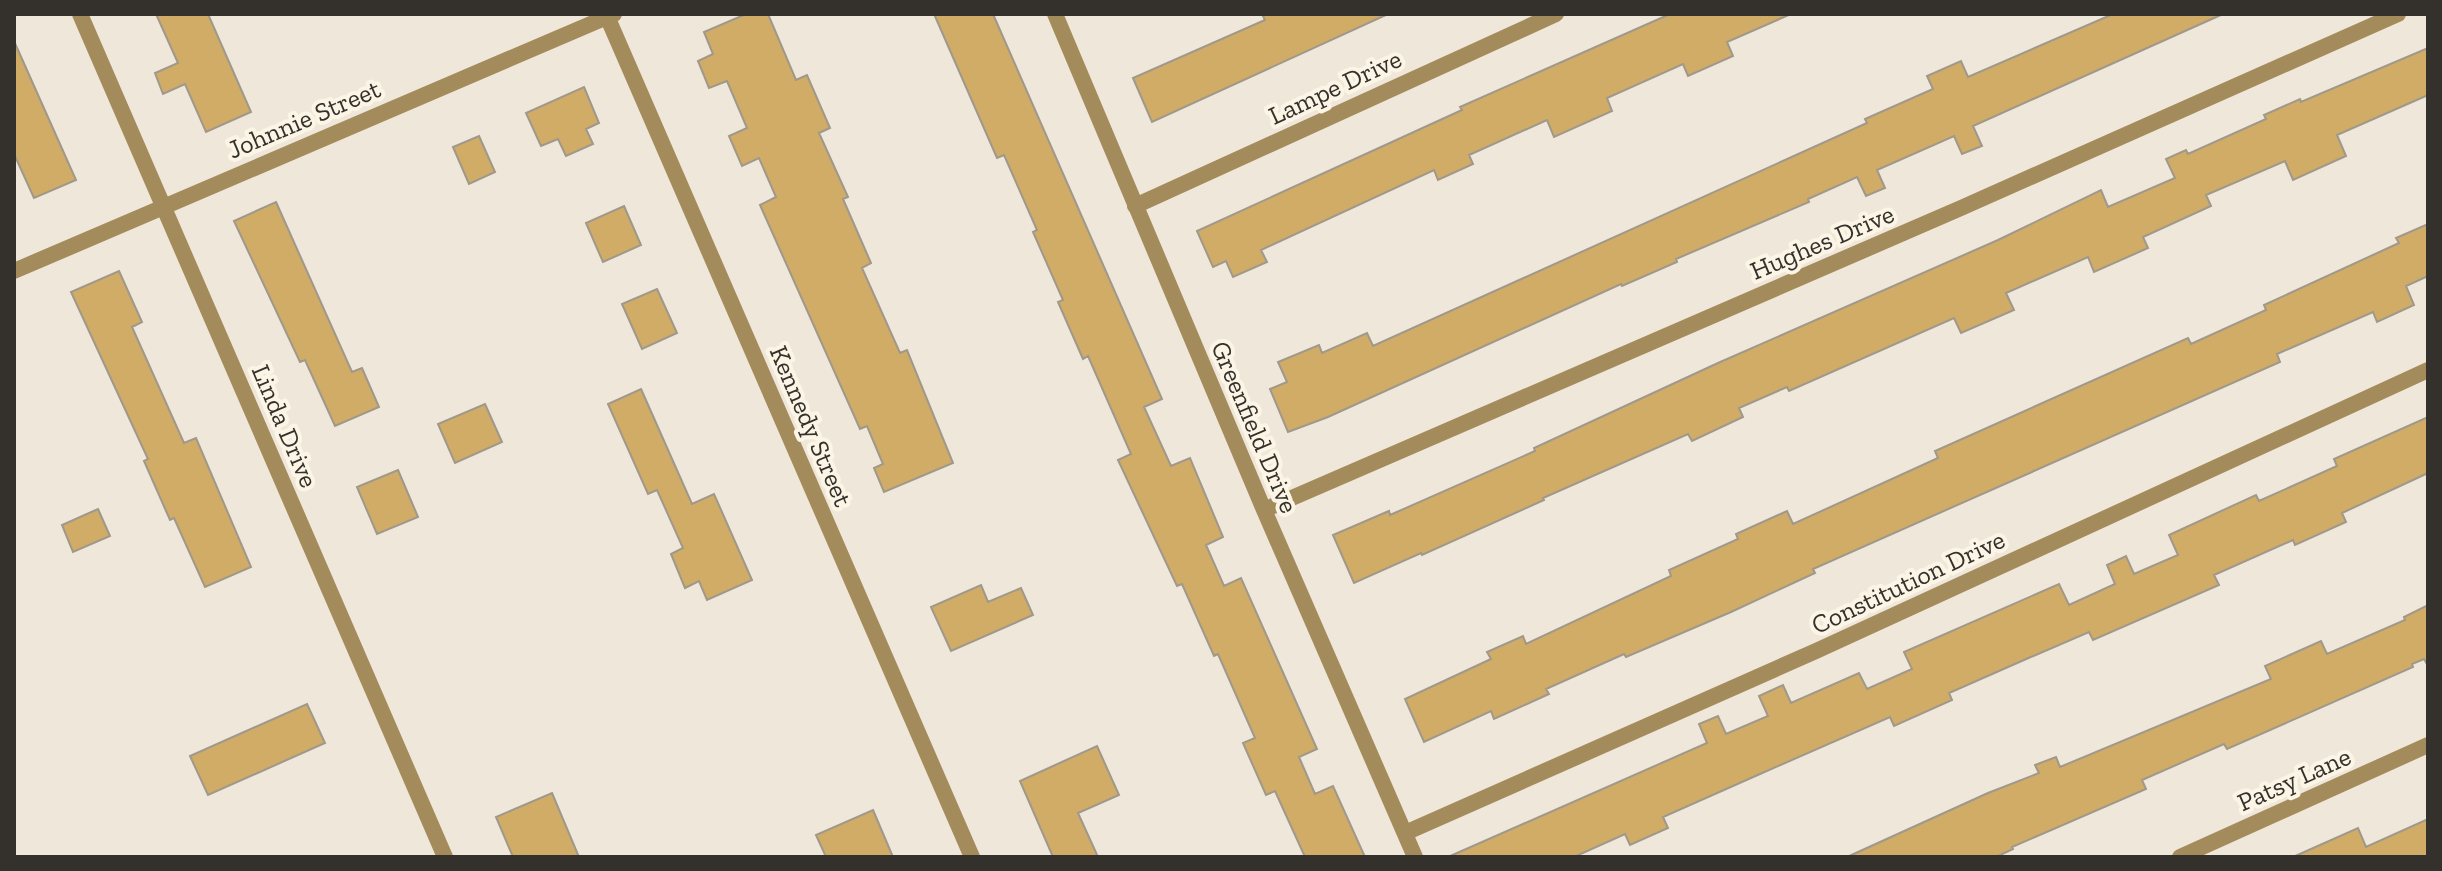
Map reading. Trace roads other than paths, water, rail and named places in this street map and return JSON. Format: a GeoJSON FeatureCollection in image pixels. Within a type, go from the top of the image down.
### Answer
{"type":"FeatureCollection","features":[{"type":"Feature","properties":{"kind":"street","name":"Linda Drive"},"geometry":{"type":"LineString","coordinates":[[80,14],[445,857]]}},
{"type":"Feature","properties":{"kind":"street","name":"Greenfield Drive"},"geometry":{"type":"LineString","coordinates":[[1055,14],[1264,510],[1415,857]]}},
{"type":"Feature","properties":{"kind":"street","name":"Lampe Drive"},"geometry":{"type":"LineString","coordinates":[[1135,206],[1556,14]]}},
{"type":"Feature","properties":{"kind":"street","name":"Hughes Drive"},"geometry":{"type":"LineString","coordinates":[[1264,510],[1946,215],[2398,14]]}},
{"type":"Feature","properties":{"kind":"street","name":"Johnnie Street"},"geometry":{"type":"LineString","coordinates":[[14,271],[609,15]]}},
{"type":"Feature","properties":{"kind":"street","name":"Kennedy Street"},"geometry":{"type":"LineString","coordinates":[[609,15],[972,857]]}},
{"type":"Feature","properties":{"kind":"street","name":"Constitution Drive"},"geometry":{"type":"LineString","coordinates":[[1405,833],[1816,651],[2428,370]]}},
{"type":"Feature","properties":{"kind":"street","name":"Patsy Lane"},"geometry":{"type":"LineString","coordinates":[[2180,857],[2428,745]]}}]}
